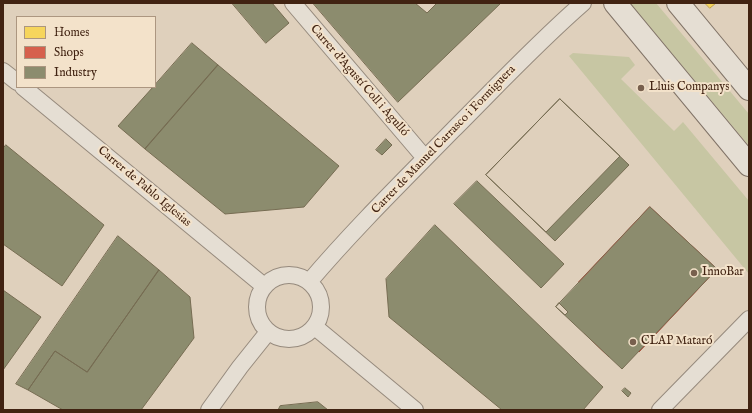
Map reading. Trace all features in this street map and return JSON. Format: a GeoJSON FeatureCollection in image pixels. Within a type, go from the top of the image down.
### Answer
{"type":"FeatureCollection","features":[{"type":"Feature","properties":{"kind":"street","name":"Carrer d'Agustí Coll i Agulló"},"geometry":{"type":"LineString","coordinates":[[293,3],[426,158]]}},
{"type":"Feature","properties":{"kind":"street","name":"Carrer de Manuel Carrasco i Formiguera"},"geometry":{"type":"LineString","coordinates":[[309,282],[340,247],[426,158],[543,39],[583,3]]}},
{"type":"Feature","properties":{"kind":"street"},"geometry":{"type":"LineString","coordinates":[[615,3],[749,165]]}},
{"type":"Feature","properties":{"kind":"street"},"geometry":{"type":"LineString","coordinates":[[678,3],[749,89]]}},
{"type":"Feature","properties":{"kind":"street"},"geometry":{"type":"LineString","coordinates":[[3,71],[16,81]]}},
{"type":"Feature","properties":{"kind":"street","name":"Carrer de Pablo Iglesias"},"geometry":{"type":"LineString","coordinates":[[24,88],[264,286]]}},
{"type":"Feature","properties":{"kind":"street"},"geometry":{"type":"LineString","coordinates":[[281,276],[301,277],[309,282],[316,290],[320,304],[319,318],[314,326],[305,335],[293,339],[280,338],[268,332],[258,315],[257,305],[259,295],[264,286],[281,276]]}},
{"type":"Feature","properties":{"kind":"street"},"geometry":{"type":"LineString","coordinates":[[660,410],[749,319]]}},
{"type":"Feature","properties":{"kind":"street"},"geometry":{"type":"LineString","coordinates":[[314,326],[415,410]]}},
{"type":"Feature","properties":{"kind":"street"},"geometry":{"type":"LineString","coordinates":[[209,410],[268,332]]}},
{"type":"Feature","properties":{"kind":"green space"},"geometry":{"type":"Polygon","coordinates":[[[630,3],[656,3],[749,114],[749,146],[630,3]]]}},
{"type":"Feature","properties":{"kind":"green space"},"geometry":{"type":"Polygon","coordinates":[[[573,53],[629,57],[635,65],[621,79],[674,131],[683,122],[749,201],[749,274],[569,56],[573,53]]]}},
{"type":"Feature","properties":{"kind":"building: Homes"},"geometry":{"type":"Polygon","coordinates":[[[705,3],[716,3],[710,8],[705,3]]]}},
{"type":"Feature","properties":{"kind":"building: Shops"},"geometry":{"type":"Polygon","coordinates":[[[650,207],[717,269],[639,352],[625,339],[609,357],[584,333],[592,325],[602,335],[618,318],[579,282],[650,207]]]}},
{"type":"Feature","properties":{"kind":"building: Industry"},"geometry":{"type":"Polygon","coordinates":[[[232,3],[272,3],[289,23],[266,43],[232,3]]]}},
{"type":"Feature","properties":{"kind":"building: Industry"},"geometry":{"type":"Polygon","coordinates":[[[313,3],[415,3],[427,13],[437,3],[501,3],[398,102],[313,3]]]}},
{"type":"Feature","properties":{"kind":"building: Industry"},"geometry":{"type":"Polygon","coordinates":[[[192,43],[218,65],[145,149],[118,126],[152,88],[156,88],[156,84],[192,43]]]}},
{"type":"Feature","properties":{"kind":"building: Industry"},"geometry":{"type":"Polygon","coordinates":[[[218,65],[339,166],[304,207],[225,214],[145,149],[218,65]]]}},
{"type":"Feature","properties":{"kind":"building: Industry"},"geometry":{"type":"Polygon","coordinates":[[[560,99],[629,165],[555,241],[486,175],[560,99]]]}},
{"type":"Feature","properties":{"kind":"building: Industry"},"geometry":{"type":"Polygon","coordinates":[[[560,99],[620,156],[546,232],[486,175],[560,99]]]}},
{"type":"Feature","properties":{"kind":"building: Industry"},"geometry":{"type":"Polygon","coordinates":[[[386,139],[392,145],[382,155],[376,150],[386,139]]]}},
{"type":"Feature","properties":{"kind":"building: Industry"},"geometry":{"type":"Polygon","coordinates":[[[6,145],[104,225],[62,286],[3,244],[3,149],[6,145]]]}},
{"type":"Feature","properties":{"kind":"building: Industry"},"geometry":{"type":"Polygon","coordinates":[[[477,181],[564,264],[541,288],[454,204],[477,181]]]}},
{"type":"Feature","properties":{"kind":"building: Industry"},"geometry":{"type":"Polygon","coordinates":[[[650,207],[717,269],[622,369],[556,307],[650,207]]]}},
{"type":"Feature","properties":{"kind":"building: Industry"},"geometry":{"type":"Polygon","coordinates":[[[435,225],[603,387],[583,410],[502,410],[389,317],[386,279],[435,225]]]}},
{"type":"Feature","properties":{"kind":"building: Industry"},"geometry":{"type":"Polygon","coordinates":[[[118,236],[159,270],[87,372],[55,351],[28,390],[16,384],[118,236]]]}},
{"type":"Feature","properties":{"kind":"building: Industry"},"geometry":{"type":"Polygon","coordinates":[[[159,270],[190,297],[194,338],[141,410],[63,410],[28,390],[55,351],[87,372],[159,270]]]}},
{"type":"Feature","properties":{"kind":"building: Industry"},"geometry":{"type":"Polygon","coordinates":[[[3,290],[41,317],[3,370],[3,290]]]}},
{"type":"Feature","properties":{"kind":"building: Industry"},"geometry":{"type":"Polygon","coordinates":[[[559,303],[568,312],[565,315],[556,307],[559,303]]]}},
{"type":"Feature","properties":{"kind":"building: Industry"},"geometry":{"type":"Polygon","coordinates":[[[625,388],[631,393],[628,397],[622,391],[625,388]]]}},
{"type":"Feature","properties":{"kind":"building: Industry"},"geometry":{"type":"Polygon","coordinates":[[[318,402],[328,410],[278,410],[280,406],[318,402]]]}},
{"type":"Feature","properties":{"kind":"place","name":"Lluis Companys"},"geometry":{"type":"Point","coordinates":[641,88]}},
{"type":"Feature","properties":{"kind":"place","name":"InnoBar"},"geometry":{"type":"Point","coordinates":[694,273]}},
{"type":"Feature","properties":{"kind":"place","name":"CLAP Mataró"},"geometry":{"type":"Point","coordinates":[633,342]}}]}
